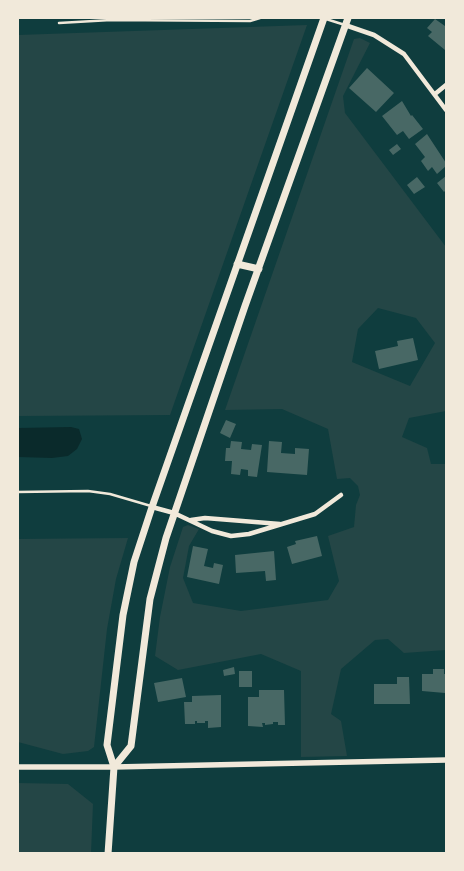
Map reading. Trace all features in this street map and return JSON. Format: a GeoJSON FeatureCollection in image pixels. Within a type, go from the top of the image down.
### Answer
{"type":"FeatureCollection","features":[{"type":"Feature","properties":{"kind":"main road"},"geometry":{"type":"LineString","coordinates":[[108,854],[114,767],[107,745],[123,616],[133,568],[152,506],[323,18]]}},
{"type":"Feature","properties":{"kind":"main road"},"geometry":{"type":"LineString","coordinates":[[114,767],[131,746],[150,599],[174,513],[348,18]]}},
{"type":"Feature","properties":{"kind":"main road"},"geometry":{"type":"LineString","coordinates":[[237,264],[259,269]]}},
{"type":"Feature","properties":{"kind":"street"},"geometry":{"type":"LineString","coordinates":[[345,25],[374,35],[404,54],[446,110]]}},
{"type":"Feature","properties":{"kind":"street"},"geometry":{"type":"LineString","coordinates":[[435,94],[446,85]]}},
{"type":"Feature","properties":{"kind":"street"},"geometry":{"type":"LineString","coordinates":[[152,506],[174,513],[212,531],[230,536],[249,534],[315,514],[341,495]]}},
{"type":"Feature","properties":{"kind":"street"},"geometry":{"type":"LineString","coordinates":[[190,520],[205,518],[282,524]]}},
{"type":"Feature","properties":{"kind":"street"},"geometry":{"type":"LineString","coordinates":[[18,767],[114,767],[446,760]]}},
{"type":"Feature","properties":{"kind":"lane"},"geometry":{"type":"LineString","coordinates":[[59,23],[111,20],[250,21],[260,18]]}},
{"type":"Feature","properties":{"kind":"lane"},"geometry":{"type":"LineString","coordinates":[[323,18],[345,25]]}},
{"type":"Feature","properties":{"kind":"lane"},"geometry":{"type":"LineString","coordinates":[[18,492],[88,491],[110,494],[152,506]]}},
{"type":"Feature","properties":{"kind":"shaded area"},"geometry":{"type":"Polygon","coordinates":[[[307,25],[170,415],[18,416],[18,35],[307,25]]]}},
{"type":"Feature","properties":{"kind":"shaded area"},"geometry":{"type":"Polygon","coordinates":[[[360,38],[370,43],[343,96],[345,113],[446,247],[446,411],[409,418],[402,437],[427,448],[431,464],[446,464],[446,650],[404,653],[388,639],[375,640],[341,669],[331,714],[341,721],[347,756],[301,757],[301,671],[261,654],[178,670],[155,656],[160,617],[170,567],[183,527],[188,525],[199,529],[189,546],[183,578],[193,603],[241,611],[328,600],[339,581],[328,536],[354,527],[356,505],[360,495],[358,486],[350,478],[337,479],[328,429],[282,409],[225,410],[354,39],[360,38]],[[378,308],[358,329],[352,362],[410,386],[435,343],[416,318],[378,308]]]}},
{"type":"Feature","properties":{"kind":"shaded area"},"geometry":{"type":"Polygon","coordinates":[[[71,427],[79,429],[82,439],[77,449],[68,456],[52,458],[18,457],[18,428],[71,427]]]}},
{"type":"Feature","properties":{"kind":"shaded area"},"geometry":{"type":"Polygon","coordinates":[[[128,538],[116,579],[107,629],[94,747],[88,751],[63,754],[18,742],[18,539],[128,538]]]}},
{"type":"Feature","properties":{"kind":"shaded area"},"geometry":{"type":"Polygon","coordinates":[[[18,783],[68,784],[93,804],[91,853],[18,853],[18,783]]]}},
{"type":"Feature","properties":{"kind":"building"},"geometry":{"type":"Polygon","coordinates":[[[435,19],[445,26],[446,24],[445,50],[428,36],[432,32],[427,28],[435,19]]]}},
{"type":"Feature","properties":{"kind":"building"},"geometry":{"type":"Polygon","coordinates":[[[367,68],[394,93],[376,112],[349,88],[367,68]]]}},
{"type":"Feature","properties":{"kind":"building"},"geometry":{"type":"Polygon","coordinates":[[[402,101],[411,116],[423,129],[409,139],[403,131],[397,135],[382,116],[402,101]]]}},
{"type":"Feature","properties":{"kind":"building"},"geometry":{"type":"Polygon","coordinates":[[[427,134],[446,163],[446,166],[437,174],[432,167],[428,171],[421,161],[425,157],[415,144],[427,134]]]}},
{"type":"Feature","properties":{"kind":"building"},"geometry":{"type":"Polygon","coordinates":[[[397,144],[401,149],[393,155],[389,150],[397,144]]]}},
{"type":"Feature","properties":{"kind":"building"},"geometry":{"type":"Polygon","coordinates":[[[446,176],[446,190],[444,192],[437,183],[446,176]]]}},
{"type":"Feature","properties":{"kind":"building"},"geometry":{"type":"Polygon","coordinates":[[[417,177],[425,187],[414,194],[407,185],[417,177]]]}},
{"type":"Feature","properties":{"kind":"building"},"geometry":{"type":"Polygon","coordinates":[[[413,338],[418,360],[379,369],[375,351],[398,346],[397,341],[413,338]]]}},
{"type":"Feature","properties":{"kind":"building"},"geometry":{"type":"Polygon","coordinates":[[[226,420],[236,424],[230,438],[220,433],[226,420]]]}},
{"type":"Feature","properties":{"kind":"building"},"geometry":{"type":"Polygon","coordinates":[[[231,441],[242,442],[241,449],[251,450],[252,444],[262,445],[257,477],[248,476],[248,470],[241,469],[240,475],[231,474],[232,461],[225,461],[226,448],[230,448],[231,441]]]}},
{"type":"Feature","properties":{"kind":"building"},"geometry":{"type":"Polygon","coordinates":[[[269,441],[282,442],[281,453],[295,454],[295,448],[309,449],[307,475],[267,472],[269,441]]]}},
{"type":"Feature","properties":{"kind":"building"},"geometry":{"type":"Polygon","coordinates":[[[317,536],[322,556],[292,564],[287,547],[296,544],[295,541],[317,536]]]}},
{"type":"Feature","properties":{"kind":"building"},"geometry":{"type":"Polygon","coordinates":[[[193,546],[208,549],[204,566],[213,568],[214,563],[223,565],[219,584],[187,577],[193,546]]]}},
{"type":"Feature","properties":{"kind":"building"},"geometry":{"type":"Polygon","coordinates":[[[274,551],[276,580],[266,581],[265,571],[236,573],[235,555],[274,551]]]}},
{"type":"Feature","properties":{"kind":"building"},"geometry":{"type":"Polygon","coordinates":[[[234,667],[235,674],[224,676],[223,670],[234,667]]]}},
{"type":"Feature","properties":{"kind":"building"},"geometry":{"type":"Polygon","coordinates":[[[433,669],[444,669],[444,674],[446,674],[445,693],[422,691],[422,674],[433,674],[433,669]]]}},
{"type":"Feature","properties":{"kind":"building"},"geometry":{"type":"Polygon","coordinates":[[[239,671],[252,671],[252,687],[239,687],[239,671]]]}},
{"type":"Feature","properties":{"kind":"building"},"geometry":{"type":"Polygon","coordinates":[[[397,677],[409,677],[410,704],[374,704],[374,684],[397,684],[397,677]]]}},
{"type":"Feature","properties":{"kind":"building"},"geometry":{"type":"Polygon","coordinates":[[[182,678],[186,697],[158,702],[154,683],[182,678]]]}},
{"type":"Feature","properties":{"kind":"building"},"geometry":{"type":"Polygon","coordinates":[[[259,690],[284,690],[285,725],[278,725],[278,722],[273,722],[273,724],[265,725],[265,723],[262,723],[263,727],[248,726],[248,697],[259,697],[259,690]]]}},
{"type":"Feature","properties":{"kind":"building"},"geometry":{"type":"Polygon","coordinates":[[[221,695],[221,727],[208,728],[208,721],[197,723],[195,721],[195,724],[185,724],[184,702],[192,702],[192,696],[221,695]]]}}]}
